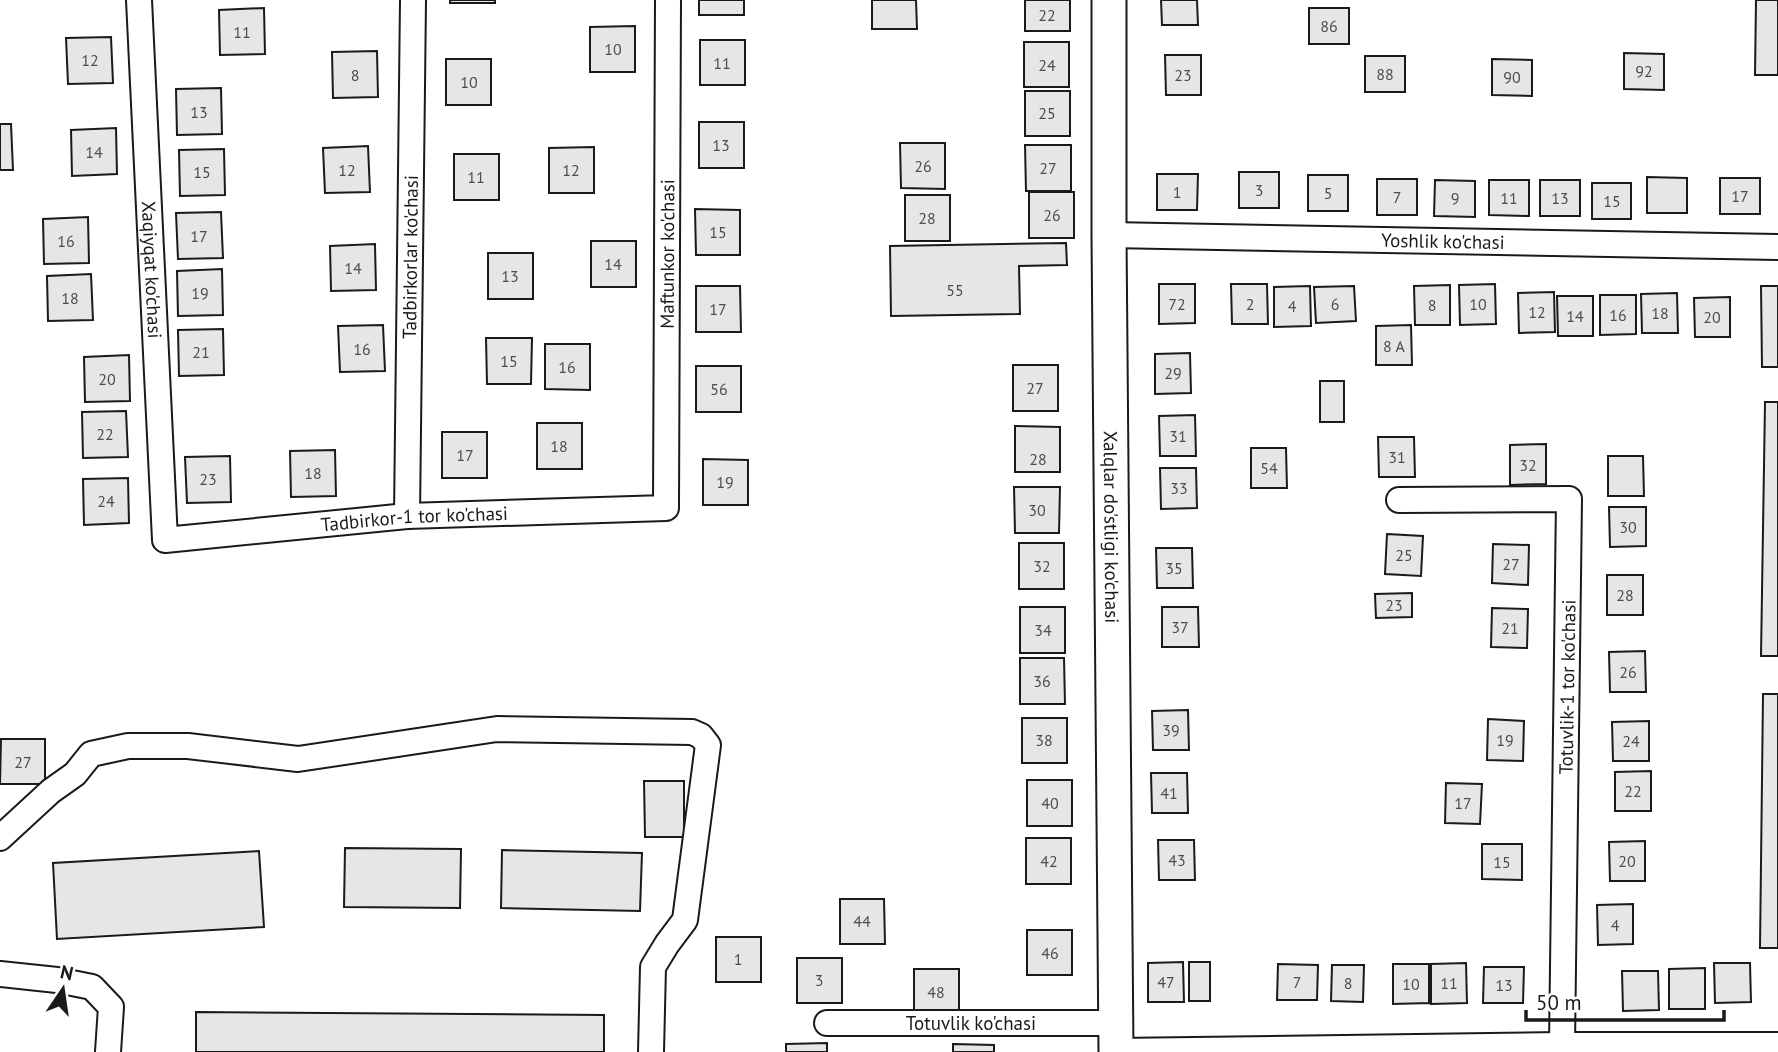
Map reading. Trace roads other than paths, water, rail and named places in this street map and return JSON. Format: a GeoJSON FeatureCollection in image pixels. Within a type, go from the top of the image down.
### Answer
{"type":"FeatureCollection","features":[{"type":"Feature","properties":{"kind":"street","name":"Xaqiyqat ko'chasi"},"geometry":{"type":"LineString","coordinates":[[139,0],[165,540]]}},
{"type":"Feature","properties":{"kind":"street","name":"Tadbirkorlar ko'chasi"},"geometry":{"type":"LineString","coordinates":[[407,516],[412,0]]}},
{"type":"Feature","properties":{"kind":"street","name":"Maftunkor ko'chasi"},"geometry":{"type":"LineString","coordinates":[[666,508],[668,0]]}},
{"type":"Feature","properties":{"kind":"street","name":"Xalqlar do'stligi ko'chasi"},"geometry":{"type":"LineString","coordinates":[[1109,0],[1116,1042]]}},
{"type":"Feature","properties":{"kind":"street","name":"Yoshlik ko'chasi"},"geometry":{"type":"LineString","coordinates":[[1109,234],[1778,247]]}},
{"type":"Feature","properties":{"kind":"street","name":"Totuvlik-1 tor ko'chasi"},"geometry":{"type":"LineString","coordinates":[[1399,500],[1569,499],[1562,1045]]}},
{"type":"Feature","properties":{"kind":"street","name":"Tadbirkor-1 tor ko'chasi"},"geometry":{"type":"LineString","coordinates":[[165,540],[407,516],[666,508]]}},
{"type":"Feature","properties":{"kind":"street"},"geometry":{"type":"LineString","coordinates":[[0,838],[51,791],[75,774],[91,754],[128,746],[188,746],[298,759],[497,729],[692,732],[701,736],[708,746],[685,920],[653,967],[651,1052]]}},
{"type":"Feature","properties":{"kind":"street"},"geometry":{"type":"LineString","coordinates":[[0,974],[92,987],[111,1007],[108,1052]]}},
{"type":"Feature","properties":{"kind":"street","name":"Totuvlik ko'chasi"},"geometry":{"type":"LineString","coordinates":[[827,1023],[1116,1042],[1778,1045]]}}]}
